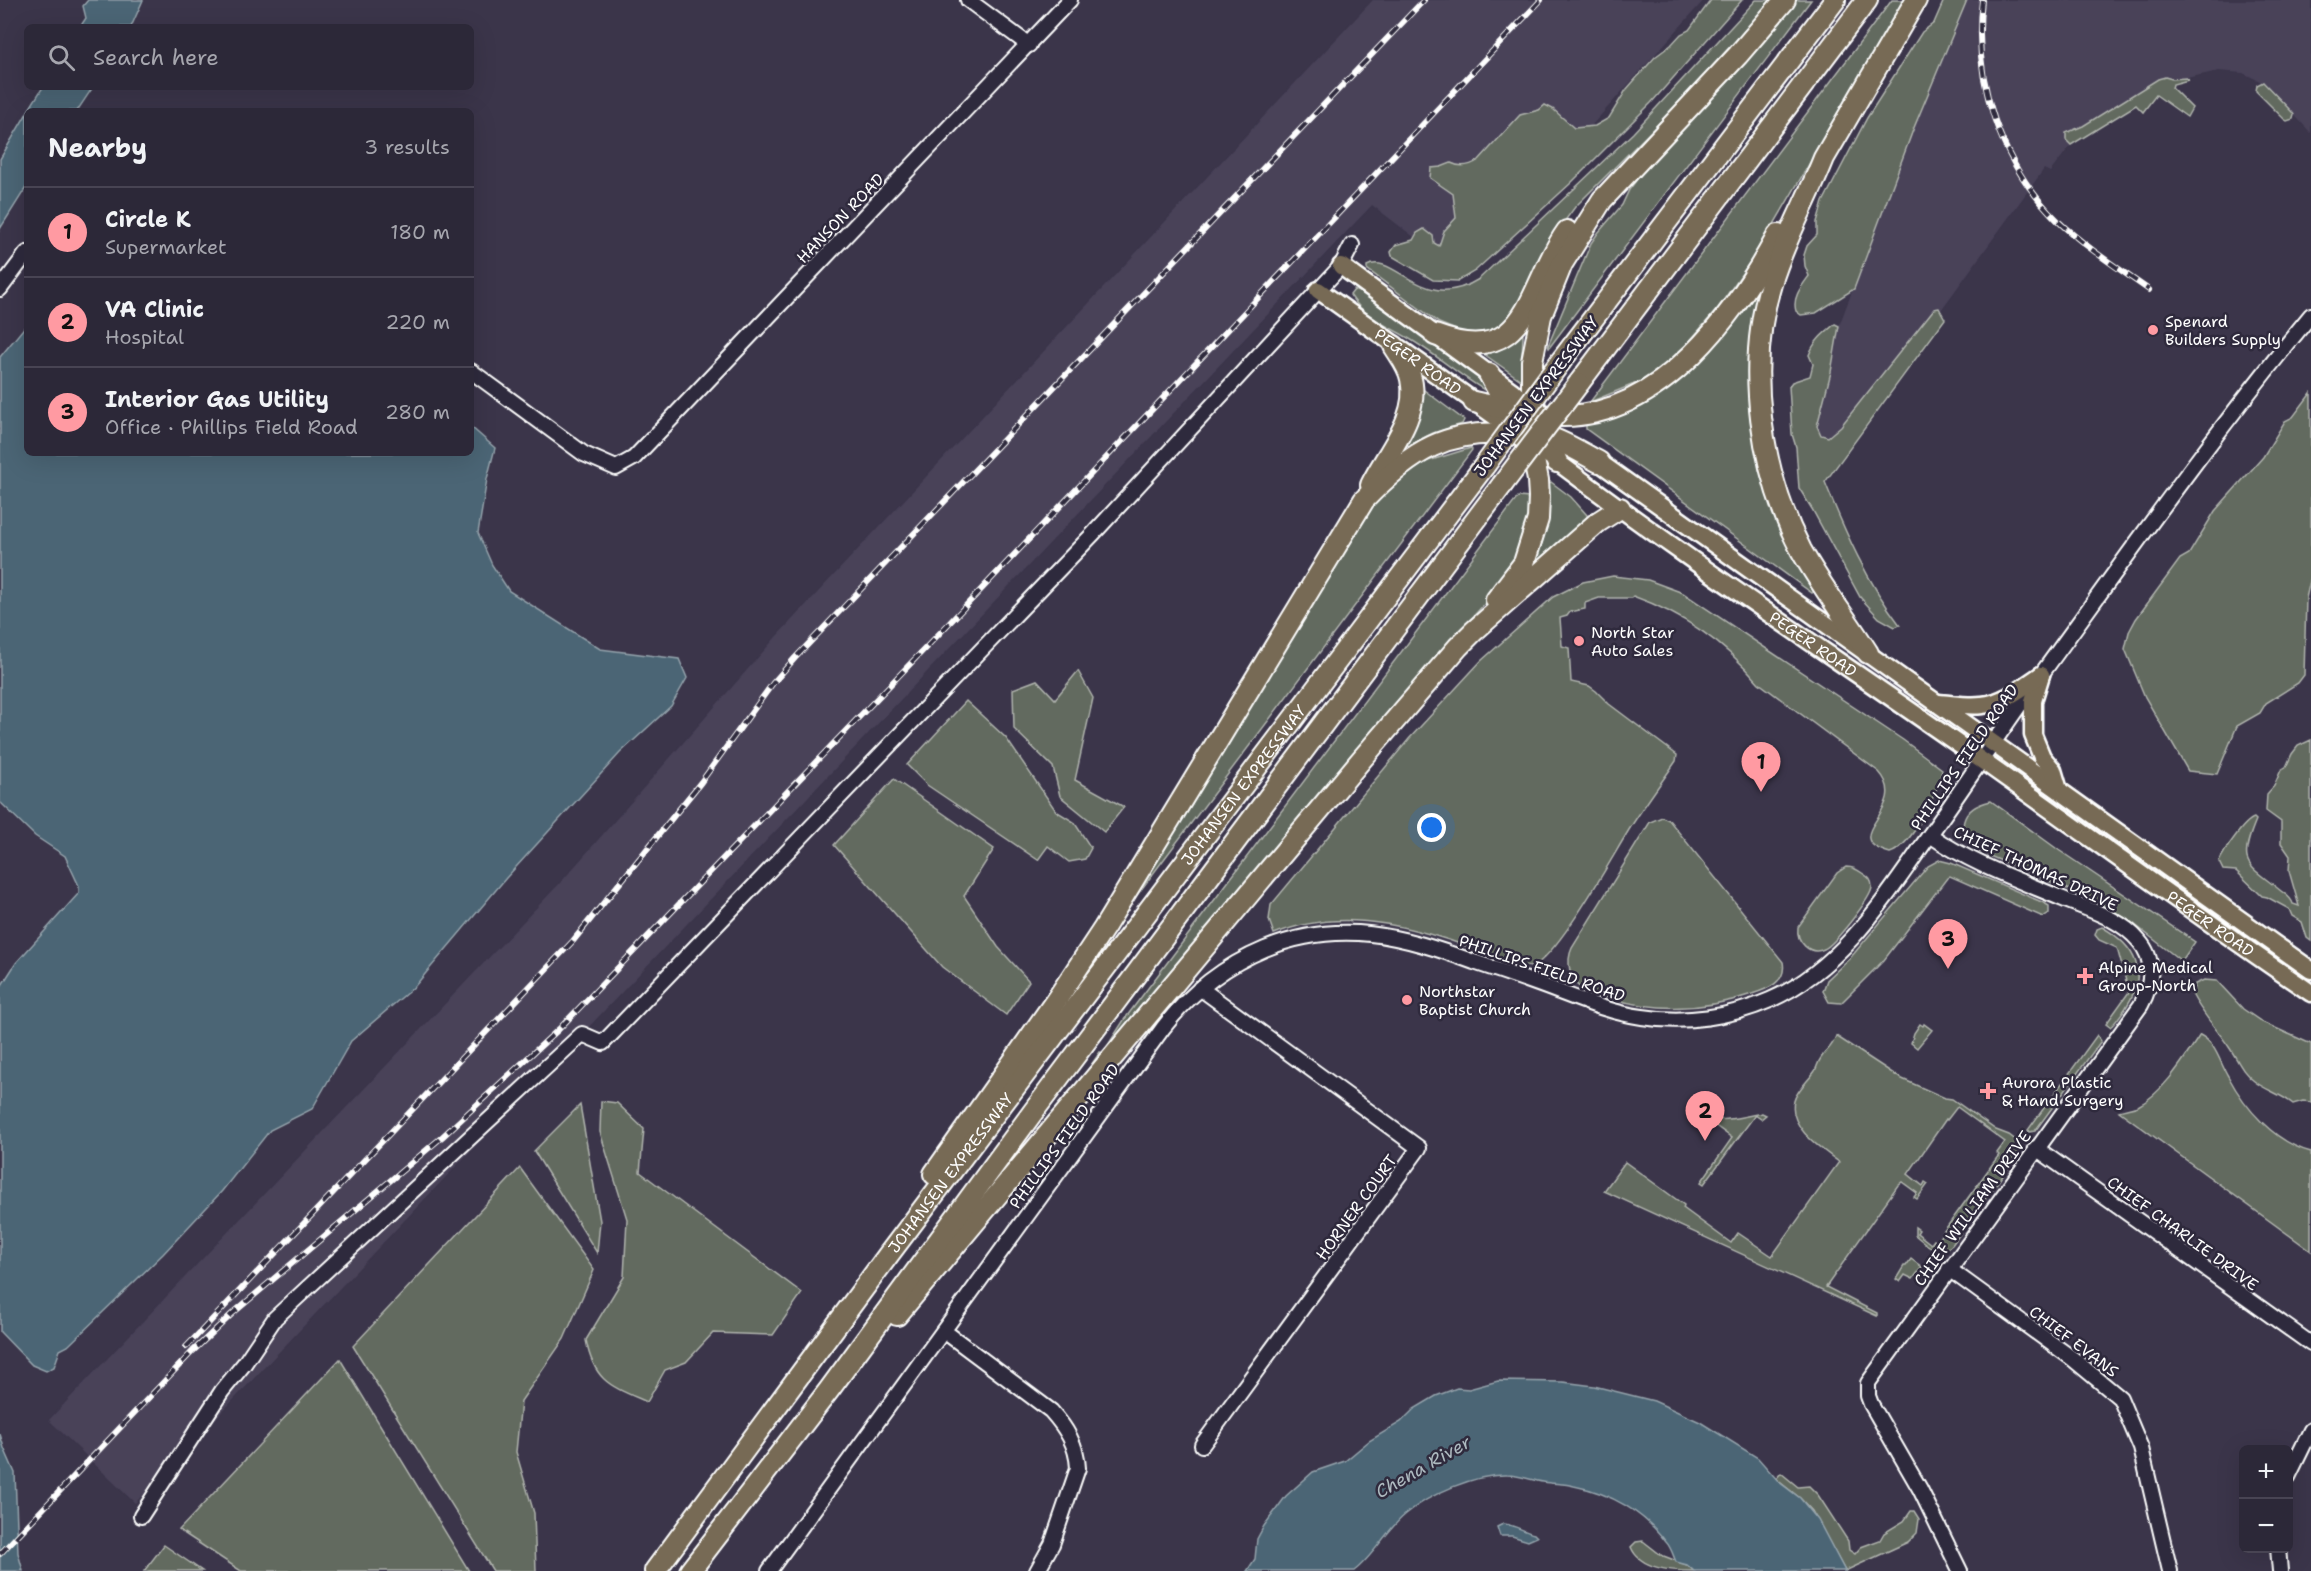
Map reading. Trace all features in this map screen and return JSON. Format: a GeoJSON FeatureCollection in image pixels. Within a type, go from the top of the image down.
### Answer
{"type":"FeatureCollection","features":[{"type":"Feature","properties":{"kind":"highway"},"geometry":{"type":"LineString","coordinates":[[1557,462],[1536,413],[1532,388],[1532,361],[1541,316],[1562,264],[1602,200],[1738,55],[1785,0]]}},
{"type":"Feature","properties":{"kind":"highway","name":"JOHANSEN EXPRESSWAY"},"geometry":{"type":"LineString","coordinates":[[655,1571],[890,1254],[1835,0]]}},
{"type":"Feature","properties":{"kind":"highway","name":"JOHANSEN EXPRESSWAY"},"geometry":{"type":"LineString","coordinates":[[690,1571],[828,1390],[1033,1112],[1867,0]]}},
{"type":"Feature","properties":{"kind":"highway"},"geometry":{"type":"LineString","coordinates":[[1474,402],[1563,417],[1614,407],[1633,400],[1675,370],[1698,348],[1738,300],[1770,250],[1807,182],[1824,158],[1916,0]]}},
{"type":"Feature","properties":{"kind":"highway"},"geometry":{"type":"LineString","coordinates":[[1824,158],[1783,248],[1770,286],[1762,327],[1758,389],[1767,457],[1786,516],[1817,578],[1868,653]]}},
{"type":"Feature","properties":{"kind":"highway"},"geometry":{"type":"LineString","coordinates":[[1435,335],[1456,344],[1475,343],[1505,335],[1515,327],[1522,319],[1552,253],[1565,233],[1581,213],[1602,200]]}},
{"type":"Feature","properties":{"kind":"highway"},"geometry":{"type":"LineString","coordinates":[[890,1254],[901,1220],[1058,999],[1098,937],[1364,500],[1381,463],[1406,422],[1413,400],[1411,379],[1394,346]]}},
{"type":"Feature","properties":{"kind":"highway"},"geometry":{"type":"LineString","coordinates":[[828,1390],[916,1294],[1353,770],[1473,632],[1524,563],[1538,519],[1539,480],[1533,455],[1489,374]]}},
{"type":"Feature","properties":{"kind":"highway"},"geometry":{"type":"LineString","coordinates":[[1364,500],[1396,468],[1427,449],[1451,439],[1477,433],[1545,436],[1599,462]]}},
{"type":"Feature","properties":{"kind":"highway"},"geometry":{"type":"LineString","coordinates":[[1473,632],[1598,522],[1620,508]]}},
{"type":"Feature","properties":{"kind":"main road","name":"PEGER ROAD"},"geometry":{"type":"LineString","coordinates":[[1341,266],[1512,391],[1536,413],[1599,462],[1940,703],[2311,970]]}},
{"type":"Feature","properties":{"kind":"main road","name":"PEGER ROAD"},"geometry":{"type":"LineString","coordinates":[[1318,290],[1752,603],[1982,761],[2311,993]]}},
{"type":"Feature","properties":{"kind":"main road"},"geometry":{"type":"LineString","coordinates":[[1940,703],[1981,705],[1995,702],[2006,698],[2041,675]]}},
{"type":"Feature","properties":{"kind":"main road"},"geometry":{"type":"LineString","coordinates":[[2041,675],[2033,700],[2033,735],[2042,757],[2053,770],[2059,790]]}},
{"type":"Feature","properties":{"kind":"street"},"geometry":{"type":"LineString","coordinates":[[968,0],[1029,45]]}},
{"type":"Feature","properties":{"kind":"street","name":"HANSON ROAD"},"geometry":{"type":"LineString","coordinates":[[474,373],[584,454],[616,468],[634,458],[1070,0]]}},
{"type":"Feature","properties":{"kind":"street"},"geometry":{"type":"LineString","coordinates":[[141,1516],[222,1391],[244,1365],[274,1318],[582,1034],[603,1043],[1093,534],[1341,266],[1352,245]]}},
{"type":"Feature","properties":{"kind":"street"},"geometry":{"type":"LineString","coordinates":[[0,289],[24,257]]}},
{"type":"Feature","properties":{"kind":"street","name":"PHILLIPS FIELD ROAD"},"geometry":{"type":"LineString","coordinates":[[769,1571],[1163,1028],[1200,988],[1238,962],[1284,942],[1328,933],[1366,932],[1428,946],[1627,1014],[1679,1020],[1722,1015],[1766,1002],[1793,989],[1817,972],[1857,930],[1897,882],[2041,675],[2218,433],[2311,315]]}},
{"type":"Feature","properties":{"kind":"street","name":"CHIEF THOMAS DRIVE"},"geometry":{"type":"LineString","coordinates":[[1930,835],[1964,857],[2109,918],[2141,942],[2149,960]]}},
{"type":"Feature","properties":{"kind":"street","name":"CHIEF WILLIAM DRIVE"},"geometry":{"type":"LineString","coordinates":[[1959,1571],[1920,1489],[1871,1404],[1868,1396],[1868,1383],[2141,1005],[2150,987],[2149,960]]}},
{"type":"Feature","properties":{"kind":"street","name":"HORNER COURT"},"geometry":{"type":"LineString","coordinates":[[1200,988],[1419,1148],[1202,1445]]}},
{"type":"Feature","properties":{"kind":"street","name":"CHIEF CHARLIE DRIVE"},"geometry":{"type":"LineString","coordinates":[[2037,1148],[2311,1344]]}},
{"type":"Feature","properties":{"kind":"street","name":"CHIEF EVANS"},"geometry":{"type":"LineString","coordinates":[[1949,1269],[2072,1359],[2120,1398],[2141,1448],[2170,1571]]}},
{"type":"Feature","properties":{"kind":"street"},"geometry":{"type":"LineString","coordinates":[[944,1331],[1052,1411],[1065,1427],[1075,1448],[1078,1468],[1073,1487],[1052,1544],[1037,1571]]}},
{"type":"Feature","properties":{"kind":"street"},"geometry":{"type":"LineString","coordinates":[[2293,1468],[2311,1430]]}},
{"type":"Feature","properties":{"kind":"street"},"geometry":{"type":"LineString","coordinates":[[2278,1553],[2280,1571]]}},
{"type":"Feature","properties":{"kind":"shaded area"},"geometry":{"type":"Polygon","coordinates":[[[1373,0],[1704,0],[1460,272],[1372,205],[135,1503],[49,1420],[562,881],[776,637],[1373,0]]]}},
{"type":"Feature","properties":{"kind":"shaded area"},"geometry":{"type":"Polygon","coordinates":[[[1711,0],[1742,0],[1651,103],[1571,183],[1475,271],[1458,281],[1433,280],[1392,256],[1391,252],[1396,245],[1413,240],[1417,233],[1424,229],[1433,236],[1434,243],[1439,246],[1444,231],[1456,218],[1453,194],[1430,178],[1431,168],[1451,163],[1462,166],[1476,162],[1520,115],[1539,110],[1545,105],[1553,109],[1574,128],[1595,126],[1609,118],[1626,90],[1655,57],[1681,34],[1689,30],[1711,0]]]}},
{"type":"Feature","properties":{"kind":"shaded area"},"geometry":{"type":"Polygon","coordinates":[[[1756,0],[1772,0],[1680,102],[1575,207],[1544,249],[1524,294],[1506,321],[1491,331],[1466,334],[1439,323],[1367,269],[1367,266],[1377,264],[1388,267],[1426,287],[1441,290],[1459,288],[1479,279],[1633,133],[1756,0]]]}},
{"type":"Feature","properties":{"kind":"shaded area"},"geometry":{"type":"Polygon","coordinates":[[[1791,0],[1811,0],[1549,348],[1591,243],[1622,205],[1629,190],[1663,145],[1791,0]]]}},
{"type":"Feature","properties":{"kind":"shaded area"},"geometry":{"type":"Polygon","coordinates":[[[1892,0],[1905,0],[1763,243],[1718,308],[1688,343],[1656,373],[1590,402],[1892,0]]]}},
{"type":"Feature","properties":{"kind":"shaded area"},"geometry":{"type":"Polygon","coordinates":[[[1944,0],[1967,0],[1913,130],[1854,289],[1816,313],[1801,315],[1796,311],[1795,302],[1809,276],[1804,255],[1807,246],[1817,235],[1817,222],[1823,202],[1867,118],[1922,32],[1934,23],[1944,0]]]}},
{"type":"Feature","properties":{"kind":"shaded area"},"geometry":{"type":"Polygon","coordinates":[[[1967,0],[2311,0],[2311,133],[2266,84],[2243,73],[2219,71],[2186,78],[2158,79],[2083,126],[2069,131],[2067,140],[2071,145],[2050,172],[2044,169],[1941,310],[1934,310],[1841,426],[1824,438],[1817,426],[1831,372],[1839,326],[1913,130],[1967,0]]]}},
{"type":"Feature","properties":{"kind":"shaded area"},"geometry":{"type":"Polygon","coordinates":[[[2165,77],[2188,80],[2173,84],[2172,88],[2192,108],[2187,117],[2156,95],[2143,112],[2136,105],[2071,145],[2066,140],[2066,133],[2083,126],[2158,79],[2165,77]]]}},
{"type":"Feature","properties":{"kind":"shaded area"},"geometry":{"type":"Polygon","coordinates":[[[2263,82],[2292,112],[2293,119],[2287,121],[2284,119],[2256,91],[2257,85],[2263,82]]]}},
{"type":"Feature","properties":{"kind":"shaded area"},"geometry":{"type":"Polygon","coordinates":[[[1768,265],[1751,367],[1815,590],[1812,593],[1586,429],[1589,422],[1623,412],[1768,265]]]}},
{"type":"Feature","properties":{"kind":"shaded area"},"geometry":{"type":"Polygon","coordinates":[[[1354,290],[1366,295],[1469,369],[1495,396],[1363,311],[1350,295],[1354,290]]]}},
{"type":"Feature","properties":{"kind":"shaded area"},"geometry":{"type":"Polygon","coordinates":[[[1939,308],[1945,319],[1825,482],[1858,556],[1877,592],[1900,625],[1895,627],[1879,618],[1860,597],[1799,488],[1789,386],[1792,382],[1810,376],[1813,364],[1809,355],[1813,346],[1835,324],[1839,326],[1831,372],[1817,426],[1821,435],[1828,437],[1841,426],[1934,309],[1939,308]]]}},
{"type":"Feature","properties":{"kind":"shaded area"},"geometry":{"type":"Polygon","coordinates":[[[1519,333],[1523,335],[1521,380],[1478,350],[1519,333]]]}},
{"type":"Feature","properties":{"kind":"shaded area"},"geometry":{"type":"Polygon","coordinates":[[[1424,390],[1464,420],[1462,424],[1433,433],[1403,448],[1419,394],[1424,390]]]}},
{"type":"Feature","properties":{"kind":"shaded area"},"geometry":{"type":"Polygon","coordinates":[[[2311,393],[2311,577],[2306,598],[2304,675],[2298,683],[2266,703],[2260,713],[2237,726],[2217,774],[2188,771],[2145,697],[2125,649],[2129,632],[2180,559],[2189,554],[2215,511],[2263,457],[2285,421],[2293,417],[2311,393]]]}},
{"type":"Feature","properties":{"kind":"shaded area"},"geometry":{"type":"Polygon","coordinates":[[[1471,448],[1472,450],[1125,911],[1141,878],[1375,501],[1415,465],[1471,448]]]}},
{"type":"Feature","properties":{"kind":"shaded area"},"geometry":{"type":"Polygon","coordinates":[[[1551,482],[1571,497],[1587,515],[1587,518],[1533,569],[1531,567],[1547,485],[1551,482]]]}},
{"type":"Feature","properties":{"kind":"shaded area"},"geometry":{"type":"Polygon","coordinates":[[[1518,497],[1530,498],[1526,528],[1513,566],[1499,587],[1075,1089],[1100,1052],[1103,1053],[1124,1020],[1518,497]]]}},
{"type":"Feature","properties":{"kind":"shaded area"},"geometry":{"type":"Polygon","coordinates":[[[1613,576],[1648,580],[1683,593],[1903,740],[1942,769],[1930,804],[1907,840],[1890,853],[1875,846],[1869,839],[1870,830],[1887,798],[1887,785],[1879,772],[1759,683],[1732,655],[1702,631],[1669,612],[1633,596],[1631,598],[1599,598],[1585,603],[1585,609],[1570,612],[1567,616],[1560,618],[1562,646],[1569,648],[1571,682],[1589,686],[1609,704],[1677,755],[1676,761],[1632,825],[1585,903],[1543,959],[1532,967],[1519,965],[1429,934],[1367,921],[1305,924],[1274,934],[1269,920],[1271,905],[1409,739],[1481,661],[1553,597],[1583,582],[1613,576]]]}},
{"type":"Feature","properties":{"kind":"shaded area"},"geometry":{"type":"Polygon","coordinates":[[[1078,671],[1093,698],[1075,780],[1124,807],[1104,832],[1060,796],[1053,767],[1014,729],[1013,689],[1037,680],[1055,699],[1078,671]]]}},
{"type":"Feature","properties":{"kind":"shaded area"},"geometry":{"type":"Polygon","coordinates":[[[966,701],[1006,738],[1056,811],[1074,822],[1091,848],[1085,859],[1069,862],[1048,846],[1038,860],[927,785],[907,765],[966,701]]]}},
{"type":"Feature","properties":{"kind":"shaded area"},"geometry":{"type":"Polygon","coordinates":[[[2311,740],[2311,941],[2307,938],[2302,922],[2292,916],[2289,909],[2262,896],[2236,871],[2223,870],[2219,862],[2240,830],[2254,818],[2256,820],[2247,847],[2249,862],[2260,875],[2288,896],[2293,904],[2299,906],[2289,871],[2290,856],[2281,843],[2281,822],[2266,811],[2267,794],[2298,746],[2311,740]]]}},
{"type":"Feature","properties":{"kind":"shaded area"},"geometry":{"type":"Polygon","coordinates":[[[894,779],[994,849],[964,896],[998,947],[1029,981],[1006,1015],[942,967],[834,845],[894,779]]]}},
{"type":"Feature","properties":{"kind":"shaded area"},"geometry":{"type":"Polygon","coordinates":[[[1991,801],[2060,851],[2195,942],[2183,959],[2180,960],[2129,920],[2096,901],[1978,851],[1966,836],[1963,828],[1964,821],[1973,809],[1991,801]]]}},
{"type":"Feature","properties":{"kind":"shaded area"},"geometry":{"type":"Polygon","coordinates":[[[1662,817],[1669,820],[1783,962],[1782,975],[1775,984],[1758,992],[1717,1003],[1666,1007],[1631,1003],[1593,994],[1582,989],[1574,981],[1569,964],[1572,948],[1650,822],[1662,817]]]}},
{"type":"Feature","properties":{"kind":"shaded area"},"geometry":{"type":"Polygon","coordinates":[[[1939,860],[2044,903],[2049,906],[2049,913],[2043,917],[1950,876],[1884,960],[1841,1003],[1829,1002],[1823,991],[1827,980],[1851,957],[1928,866],[1939,860]]]}},
{"type":"Feature","properties":{"kind":"shaded area"},"geometry":{"type":"Polygon","coordinates":[[[1846,867],[1856,869],[1869,878],[1872,884],[1870,892],[1852,920],[1829,946],[1818,951],[1809,949],[1801,942],[1798,927],[1837,873],[1846,867]]]}},
{"type":"Feature","properties":{"kind":"shaded area"},"geometry":{"type":"Polygon","coordinates":[[[2102,927],[2124,943],[2131,952],[2136,962],[2137,973],[2132,996],[2125,1009],[2110,1027],[2106,1024],[2129,992],[2117,948],[2099,940],[2095,935],[2097,929],[2102,927]]]}},
{"type":"Feature","properties":{"kind":"shaded area"},"geometry":{"type":"Polygon","coordinates":[[[2204,980],[2217,981],[2243,1009],[2262,1022],[2311,1044],[2311,1102],[2303,1101],[2293,1104],[2258,1084],[2246,1073],[2192,994],[2195,984],[2204,980]]]}},
{"type":"Feature","properties":{"kind":"shaded area"},"geometry":{"type":"Polygon","coordinates":[[[1920,1024],[1932,1030],[1917,1048],[1911,1043],[1920,1024]]]}},
{"type":"Feature","properties":{"kind":"shaded area"},"geometry":{"type":"Polygon","coordinates":[[[2097,1035],[2101,1041],[2035,1131],[2029,1132],[2028,1130],[2097,1035]]]}},
{"type":"Feature","properties":{"kind":"shaded area"},"geometry":{"type":"Polygon","coordinates":[[[2200,1035],[2214,1048],[2235,1088],[2262,1122],[2285,1140],[2311,1152],[2311,1251],[2119,1111],[2138,1106],[2156,1092],[2173,1074],[2200,1035]]]}},
{"type":"Feature","properties":{"kind":"shaded area"},"geometry":{"type":"Polygon","coordinates":[[[1836,1036],[1900,1078],[1952,1099],[2022,1145],[2021,1150],[1952,1245],[1942,1250],[1932,1248],[1915,1235],[1915,1227],[1919,1230],[1917,1233],[1931,1244],[1934,1240],[1936,1242],[1999,1155],[1997,1153],[2005,1142],[1957,1107],[1946,1119],[1908,1174],[1923,1186],[1925,1182],[1928,1184],[1917,1199],[1914,1197],[1917,1193],[1902,1182],[1898,1185],[1826,1287],[1877,1313],[1877,1316],[1604,1191],[1625,1162],[1731,1243],[1738,1233],[1772,1256],[1839,1162],[1808,1137],[1796,1120],[1794,1111],[1797,1093],[1815,1071],[1836,1036]]]}},
{"type":"Feature","properties":{"kind":"shaded area"},"geometry":{"type":"Polygon","coordinates":[[[601,1101],[617,1103],[644,1129],[640,1172],[802,1293],[773,1335],[713,1333],[686,1362],[665,1370],[647,1402],[614,1386],[599,1374],[589,1354],[586,1340],[624,1277],[627,1219],[600,1132],[601,1101]]]}},
{"type":"Feature","properties":{"kind":"shaded area"},"geometry":{"type":"Polygon","coordinates":[[[580,1105],[600,1221],[597,1253],[534,1151],[580,1105]]]}},
{"type":"Feature","properties":{"kind":"shaded area"},"geometry":{"type":"Polygon","coordinates":[[[1700,1105],[1705,1108],[1702,1115],[1710,1118],[1732,1119],[1762,1113],[1766,1115],[1761,1119],[1755,1115],[1704,1184],[1701,1182],[1732,1138],[1698,1113],[1700,1105]]]}},
{"type":"Feature","properties":{"kind":"shaded area"},"geometry":{"type":"Polygon","coordinates":[[[520,1168],[594,1270],[564,1339],[521,1401],[516,1452],[534,1513],[536,1571],[493,1571],[353,1346],[520,1168]]]}},
{"type":"Feature","properties":{"kind":"shaded area"},"geometry":{"type":"Polygon","coordinates":[[[1911,1259],[1922,1267],[1913,1279],[1905,1275],[1900,1282],[1896,1279],[1911,1259]]]}},
{"type":"Feature","properties":{"kind":"shaded area"},"geometry":{"type":"Polygon","coordinates":[[[340,1359],[469,1571],[241,1571],[179,1530],[340,1359]]]}},
{"type":"Feature","properties":{"kind":"shaded area"},"geometry":{"type":"Polygon","coordinates":[[[1781,1473],[1798,1487],[1809,1486],[1818,1495],[1848,1541],[1849,1550],[1855,1554],[1861,1547],[1880,1540],[1884,1533],[1904,1521],[1911,1511],[1914,1511],[1919,1519],[1917,1533],[1908,1542],[1845,1571],[1812,1511],[1776,1479],[1781,1473]]]}},
{"type":"Feature","properties":{"kind":"shaded area"},"geometry":{"type":"Polygon","coordinates":[[[1643,1541],[1661,1555],[1687,1565],[1694,1571],[1658,1568],[1650,1565],[1635,1555],[1631,1547],[1636,1542],[1643,1541]]]}},
{"type":"Feature","properties":{"kind":"shaded area"},"geometry":{"type":"Polygon","coordinates":[[[164,1545],[202,1571],[144,1571],[164,1545]]]}},
{"type":"Feature","properties":{"kind":"water"},"geometry":{"type":"Polygon","coordinates":[[[88,0],[143,0],[132,24],[82,24],[86,18],[83,6],[88,0]]]}},
{"type":"Feature","properties":{"kind":"water"},"geometry":{"type":"Polygon","coordinates":[[[41,90],[91,90],[79,108],[30,108],[41,90]]]}},
{"type":"Feature","properties":{"kind":"water"},"geometry":{"type":"Polygon","coordinates":[[[24,118],[24,191],[0,229],[0,159],[24,118]]]}},
{"type":"Feature","properties":{"kind":"water"},"geometry":{"type":"Polygon","coordinates":[[[24,328],[24,456],[474,456],[474,430],[495,448],[478,533],[492,565],[509,591],[600,649],[679,659],[687,678],[671,706],[620,753],[506,878],[415,986],[351,1041],[312,1109],[270,1130],[222,1191],[163,1254],[68,1346],[60,1350],[54,1367],[46,1371],[32,1365],[0,1332],[0,988],[16,963],[79,893],[79,886],[65,856],[35,836],[0,802],[0,357],[24,328]]]}},
{"type":"Feature","properties":{"kind":"water","name":"Chena River"},"geometry":{"type":"Polygon","coordinates":[[[1498,1381],[1563,1382],[1594,1386],[1654,1401],[1700,1422],[1758,1458],[1779,1482],[1800,1498],[1818,1520],[1845,1571],[1694,1571],[1687,1565],[1676,1562],[1668,1544],[1657,1531],[1625,1505],[1587,1489],[1507,1475],[1467,1482],[1427,1499],[1399,1520],[1368,1558],[1354,1571],[1247,1571],[1255,1559],[1257,1539],[1264,1526],[1286,1496],[1313,1472],[1345,1461],[1369,1441],[1401,1422],[1414,1409],[1436,1396],[1457,1388],[1469,1389],[1498,1381]]]}},
{"type":"Feature","properties":{"kind":"water"},"geometry":{"type":"Polygon","coordinates":[[[0,1434],[15,1473],[18,1553],[23,1571],[0,1571],[0,1434]]]}},
{"type":"Feature","properties":{"kind":"water"},"geometry":{"type":"Polygon","coordinates":[[[1503,1524],[1537,1537],[1528,1541],[1512,1536],[1500,1536],[1497,1527],[1503,1524]]]}},
{"type":"Feature","properties":{"kind":"railway"},"geometry":{"type":"LineString","coordinates":[[186,1347],[573,941],[701,782],[773,683],[795,658],[1424,0]]}},
{"type":"Feature","properties":{"kind":"railway"},"geometry":{"type":"LineString","coordinates":[[0,1554],[193,1351],[232,1314],[442,1137],[559,1029],[937,636],[1541,0]]}},
{"type":"Feature","properties":{"kind":"railway"},"geometry":{"type":"LineString","coordinates":[[1982,0],[1980,30],[1986,90],[1994,119],[2020,174],[2068,231],[2149,290]]}},
{"type":"Feature","properties":{"kind":"place","name":"Spenard Builders Supply"},"geometry":{"type":"Point","coordinates":[2153,330]}},
{"type":"Feature","properties":{"kind":"place","name":"North Star Auto Sales"},"geometry":{"type":"Point","coordinates":[1579,641]}},
{"type":"Feature","properties":{"kind":"place","name":"Circle K"},"geometry":{"type":"Point","coordinates":[1761,792]}},
{"type":"Feature","properties":{"kind":"place","name":"Interior Gas Utility"},"geometry":{"type":"Point","coordinates":[1948,969]}},
{"type":"Feature","properties":{"kind":"place","name":"Alpine Medical Group-North"},"geometry":{"type":"Point","coordinates":[2085,976]}},
{"type":"Feature","properties":{"kind":"place","name":"Northstar Baptist Church"},"geometry":{"type":"Point","coordinates":[1407,1000]}},
{"type":"Feature","properties":{"kind":"place","name":"Aurora Plastic & Hand Surgery"},"geometry":{"type":"Point","coordinates":[1988,1091]}},
{"type":"Feature","properties":{"kind":"place","name":"VA Clinic"},"geometry":{"type":"Point","coordinates":[1705,1141]}}]}
